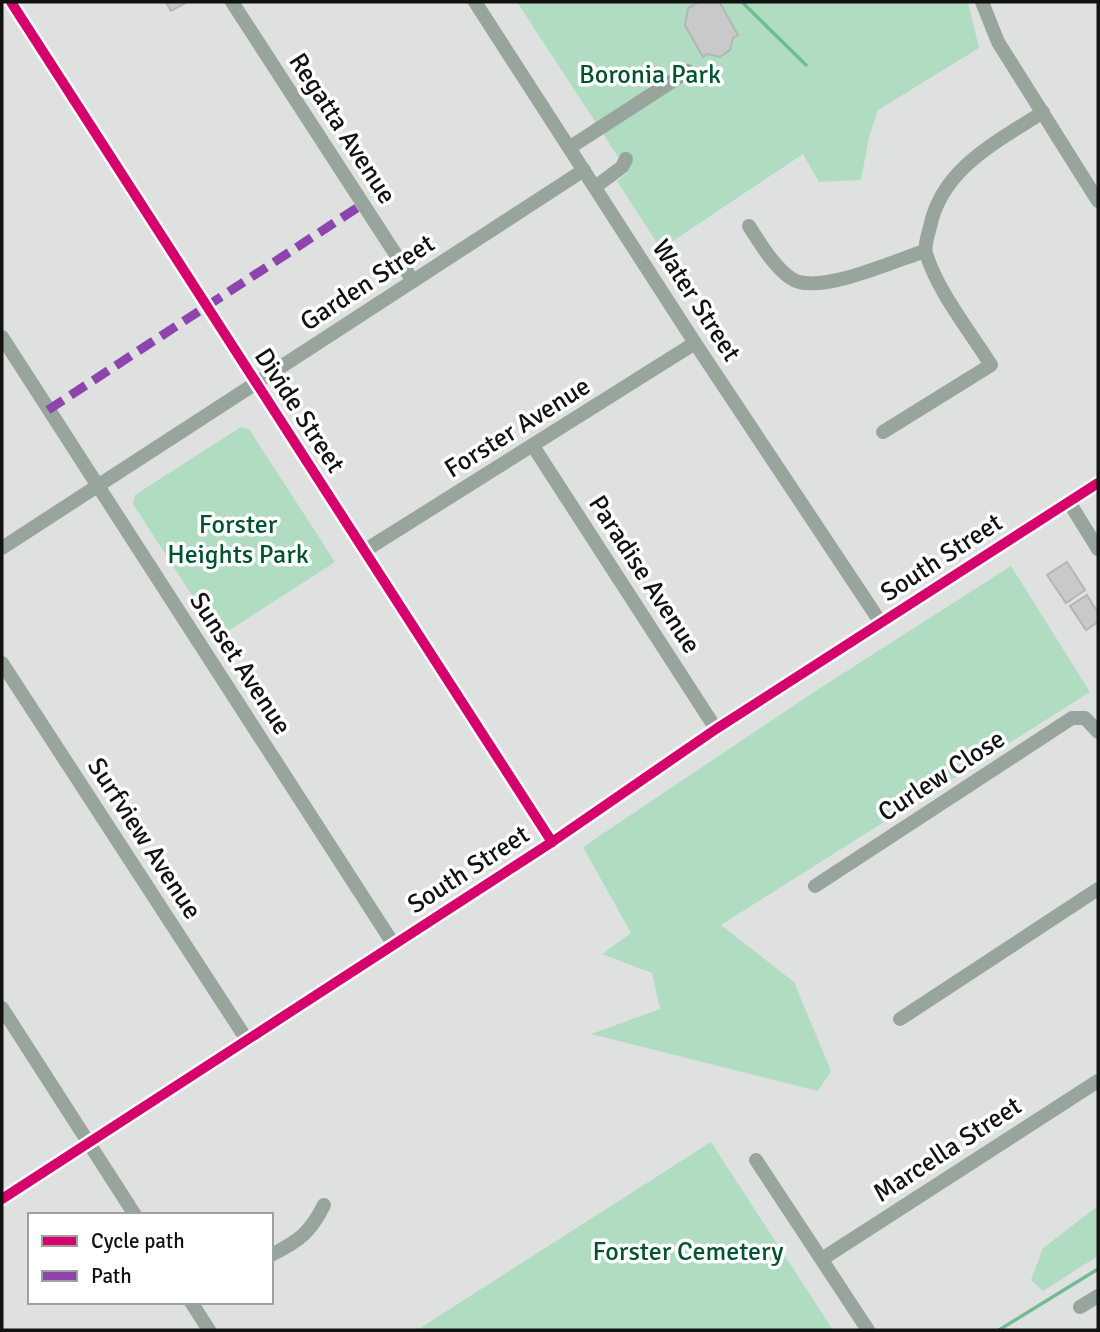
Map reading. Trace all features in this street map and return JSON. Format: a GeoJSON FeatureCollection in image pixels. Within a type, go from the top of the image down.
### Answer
{"type":"FeatureCollection","features":[{"type":"Feature","properties":{"kind":"street","name":"Divide Street"},"geometry":{"type":"LineString","coordinates":[[11,2],[552,842]]}},
{"type":"Feature","properties":{"kind":"street","name":"Regatta Avenue"},"geometry":{"type":"LineString","coordinates":[[232,2],[413,281]]}},
{"type":"Feature","properties":{"kind":"street","name":"Water Street"},"geometry":{"type":"LineString","coordinates":[[475,2],[695,343],[881,623]]}},
{"type":"Feature","properties":{"kind":"street"},"geometry":{"type":"LineString","coordinates":[[982,2],[998,42],[1098,201]]}},
{"type":"Feature","properties":{"kind":"street"},"geometry":{"type":"LineString","coordinates":[[569,148],[688,71]]}},
{"type":"Feature","properties":{"kind":"street"},"geometry":{"type":"LineString","coordinates":[[883,432],[991,365],[937,280],[925,250],[931,221],[945,188],[970,160],[1043,112]]}},
{"type":"Feature","properties":{"kind":"street"},"geometry":{"type":"LineString","coordinates":[[595,187],[622,167],[626,159]]}},
{"type":"Feature","properties":{"kind":"street","name":"Garden Street"},"geometry":{"type":"LineString","coordinates":[[2,548],[584,170]]}},
{"type":"Feature","properties":{"kind":"street"},"geometry":{"type":"LineString","coordinates":[[749,226],[772,261],[798,282],[833,282],[925,250]]}},
{"type":"Feature","properties":{"kind":"street","name":"Sunset Avenue"},"geometry":{"type":"LineString","coordinates":[[2,337],[394,945]]}},
{"type":"Feature","properties":{"kind":"street","name":"Forster Avenue"},"geometry":{"type":"LineString","coordinates":[[364,551],[695,343]]}},
{"type":"Feature","properties":{"kind":"street","name":"Paradise Avenue"},"geometry":{"type":"LineString","coordinates":[[533,446],[716,729]]}},
{"type":"Feature","properties":{"kind":"street","name":"South Street"},"geometry":{"type":"LineString","coordinates":[[2,1199],[552,842],[716,729],[1098,483]]}},
{"type":"Feature","properties":{"kind":"street"},"geometry":{"type":"LineString","coordinates":[[1069,502],[1098,548]]}},
{"type":"Feature","properties":{"kind":"street","name":"Surfview Avenue"},"geometry":{"type":"LineString","coordinates":[[2,663],[247,1040]]}},
{"type":"Feature","properties":{"kind":"street","name":"Curlew Close"},"geometry":{"type":"LineString","coordinates":[[815,886],[1072,718],[1085,718],[1096,729]]}},
{"type":"Feature","properties":{"kind":"street"},"geometry":{"type":"LineString","coordinates":[[900,1019],[1098,889]]}},
{"type":"Feature","properties":{"kind":"street"},"geometry":{"type":"LineString","coordinates":[[2,1008],[134,1213]]}},
{"type":"Feature","properties":{"kind":"street","name":"Marcella Street"},"geometry":{"type":"LineString","coordinates":[[822,1259],[1098,1081]]}},
{"type":"Feature","properties":{"kind":"street"},"geometry":{"type":"LineString","coordinates":[[756,1160],[868,1330]]}},
{"type":"Feature","properties":{"kind":"street"},"geometry":{"type":"LineString","coordinates":[[273,1254],[304,1237],[314,1226],[324,1205]]}},
{"type":"Feature","properties":{"kind":"street"},"geometry":{"type":"LineString","coordinates":[[1080,1307],[1098,1296]]}},
{"type":"Feature","properties":{"kind":"street"},"geometry":{"type":"LineString","coordinates":[[192,1304],[209,1330]]}},
{"type":"Feature","properties":{"kind":"green space","name":"Boronia Park"},"geometry":{"type":"Polygon","coordinates":[[[517,2],[968,2],[979,48],[878,110],[869,137],[861,180],[819,182],[803,154],[661,249],[617,181],[628,172],[517,2]]]}},
{"type":"Feature","properties":{"kind":"green space","name":"Forster Heights Park"},"geometry":{"type":"Polygon","coordinates":[[[241,427],[249,429],[335,562],[219,637],[133,504],[135,495],[241,427]]]}},
{"type":"Feature","properties":{"kind":"green space"},"geometry":{"type":"Polygon","coordinates":[[[1011,566],[1090,692],[721,925],[794,982],[831,1071],[818,1091],[591,1034],[660,1009],[652,973],[602,954],[631,933],[583,847],[814,692],[1011,566]]]}},
{"type":"Feature","properties":{"kind":"green space","name":"Forster Cemetery"},"geometry":{"type":"Polygon","coordinates":[[[711,1142],[833,1330],[417,1330],[711,1142]]]}},
{"type":"Feature","properties":{"kind":"green space"},"geometry":{"type":"Polygon","coordinates":[[[1098,1206],[1098,1256],[1043,1291],[1031,1280],[1043,1248],[1098,1206]]]}},
{"type":"Feature","properties":{"kind":"building"},"geometry":{"type":"Polygon","coordinates":[[[166,2],[187,2],[171,11],[166,2]]]}},
{"type":"Feature","properties":{"kind":"building"},"geometry":{"type":"Polygon","coordinates":[[[699,2],[720,3],[738,35],[733,38],[730,50],[720,57],[708,54],[703,57],[685,25],[688,8],[699,2]]]}},
{"type":"Feature","properties":{"kind":"building"},"geometry":{"type":"Polygon","coordinates":[[[1067,562],[1085,590],[1066,603],[1047,575],[1067,562]]]}},
{"type":"Feature","properties":{"kind":"building"},"geometry":{"type":"Polygon","coordinates":[[[1087,595],[1098,613],[1098,622],[1086,630],[1070,606],[1087,595]]]}},
{"type":"Feature","properties":{"kind":"waterway"},"geometry":{"type":"LineString","coordinates":[[742,2],[806,65]]}},
{"type":"Feature","properties":{"kind":"waterway"},"geometry":{"type":"LineString","coordinates":[[999,1330],[1098,1269]]}},
{"type":"Feature","properties":{"kind":"marked path"},"geometry":{"type":"LineString","coordinates":[[48,410],[363,204]]}},
{"type":"Feature","properties":{"kind":"cycle path"},"geometry":{"type":"LineString","coordinates":[[11,2],[552,842]]}},
{"type":"Feature","properties":{"kind":"cycle path"},"geometry":{"type":"LineString","coordinates":[[2,1199],[552,842],[716,729],[1098,483]]}}]}
